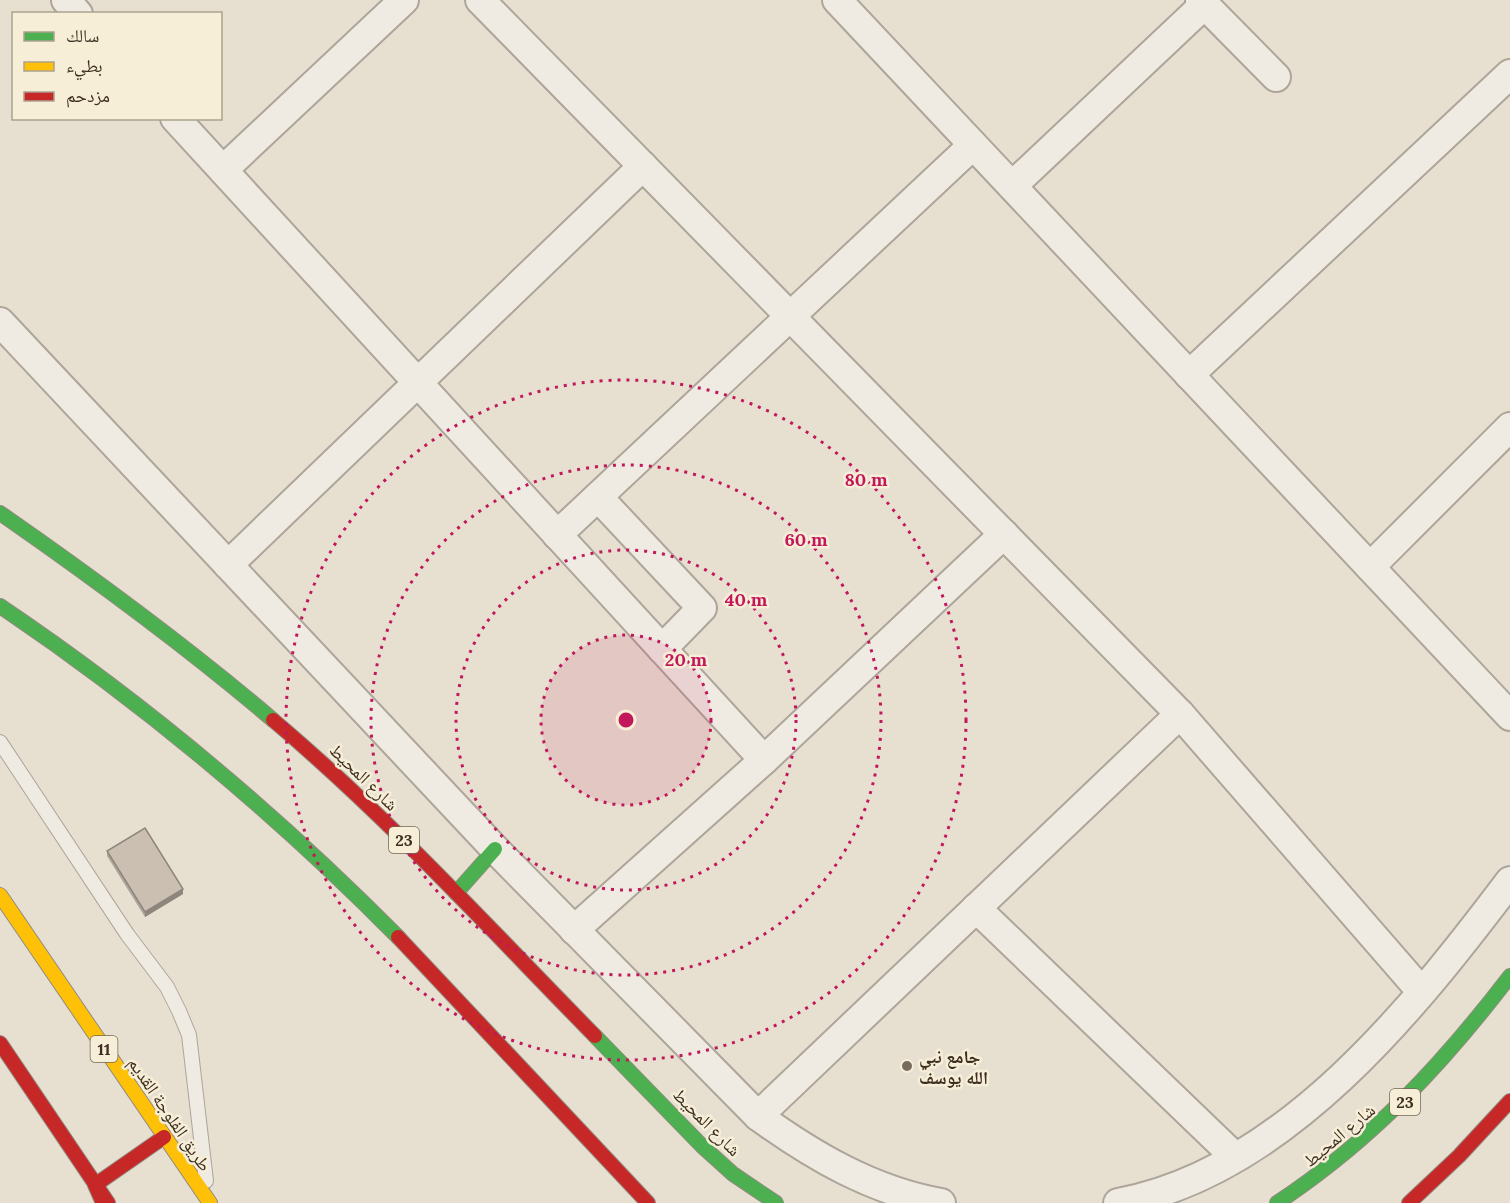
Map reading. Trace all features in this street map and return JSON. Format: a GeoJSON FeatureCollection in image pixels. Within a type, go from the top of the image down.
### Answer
{"type":"FeatureCollection","features":[{"type":"Feature","properties":{"kind":"main road","name":"شارع المحيط"},"geometry":{"type":"LineString","coordinates":[[0,513],[119,596],[258,705],[373,809],[702,1146],[734,1174],[776,1203]]}},
{"type":"Feature","properties":{"kind":"main road"},"geometry":{"type":"LineString","coordinates":[[0,606],[160,723],[305,847],[378,917],[648,1203]]}},
{"type":"Feature","properties":{"kind":"main road"},"geometry":{"type":"LineString","coordinates":[[456,893],[495,849]]}},
{"type":"Feature","properties":{"kind":"main road","name":"طريق الفلوجة القديم"},"geometry":{"type":"LineString","coordinates":[[0,895],[209,1202]]}},
{"type":"Feature","properties":{"kind":"main road","name":"شارع المحيط"},"geometry":{"type":"LineString","coordinates":[[1277,1203],[1344,1157],[1407,1100],[1437,1069],[1510,976]]}},
{"type":"Feature","properties":{"kind":"main road"},"geometry":{"type":"LineString","coordinates":[[0,1043],[108,1203]]}},
{"type":"Feature","properties":{"kind":"main road"},"geometry":{"type":"LineString","coordinates":[[1409,1203],[1459,1156],[1510,1101]]}},
{"type":"Feature","properties":{"kind":"main road"},"geometry":{"type":"LineString","coordinates":[[95,1185],[164,1137]]}},
{"type":"Feature","properties":{"kind":"main road"},"geometry":{"type":"LineString","coordinates":[[95,1185],[103,1203]]}},
{"type":"Feature","properties":{"kind":"street"},"geometry":{"type":"LineString","coordinates":[[66,0],[76,12]]}},
{"type":"Feature","properties":{"kind":"street"},"geometry":{"type":"LineString","coordinates":[[223,170],[404,0]]}},
{"type":"Feature","properties":{"kind":"street"},"geometry":{"type":"LineString","coordinates":[[480,0],[1180,714],[1421,991]]}},
{"type":"Feature","properties":{"kind":"street"},"geometry":{"type":"LineString","coordinates":[[837,0],[1510,716]]}},
{"type":"Feature","properties":{"kind":"street"},"geometry":{"type":"LineString","coordinates":[[1012,186],[1202,2],[1276,77]]}},
{"type":"Feature","properties":{"kind":"street"},"geometry":{"type":"LineString","coordinates":[[1190,375],[1510,74]]}},
{"type":"Feature","properties":{"kind":"street"},"geometry":{"type":"LineString","coordinates":[[177,120],[764,760]]}},
{"type":"Feature","properties":{"kind":"street"},"geometry":{"type":"LineString","coordinates":[[557,535],[974,145]]}},
{"type":"Feature","properties":{"kind":"street"},"geometry":{"type":"LineString","coordinates":[[228,565],[643,166]]}},
{"type":"Feature","properties":{"kind":"street"},"geometry":{"type":"LineString","coordinates":[[0,322],[495,849],[758,1116],[798,1145],[841,1169],[887,1188],[941,1203]]}},
{"type":"Feature","properties":{"kind":"street"},"geometry":{"type":"LineString","coordinates":[[1370,567],[1510,427]]}},
{"type":"Feature","properties":{"kind":"street"},"geometry":{"type":"LineString","coordinates":[[598,497],[702,608],[662,649]]}},
{"type":"Feature","properties":{"kind":"street"},"geometry":{"type":"LineString","coordinates":[[574,930],[764,760],[1004,534]]}},
{"type":"Feature","properties":{"kind":"street"},"geometry":{"type":"LineString","coordinates":[[758,1116],[1180,714]]}},
{"type":"Feature","properties":{"kind":"street"},"geometry":{"type":"LineString","coordinates":[[1118,1203],[1178,1187],[1235,1157],[1290,1121],[1326,1092],[1384,1036],[1510,881]]}},
{"type":"Feature","properties":{"kind":"street"},"geometry":{"type":"LineString","coordinates":[[976,908],[1235,1157]]}},
{"type":"Feature","properties":{"kind":"lane"},"geometry":{"type":"LineString","coordinates":[[0,742],[127,934],[166,987],[179,1011],[189,1035],[209,1202]]}},
{"type":"Feature","properties":{"kind":"building"},"geometry":{"type":"Polygon","coordinates":[[[145,828],[183,889],[145,912],[107,851],[145,828]]]}},
{"type":"Feature","properties":{"kind":"traffic: fast"},"geometry":{"type":"LineString","coordinates":[[0,513],[139,613],[273,720]]}},
{"type":"Feature","properties":{"kind":"traffic: fast"},"geometry":{"type":"LineString","coordinates":[[0,606],[106,681],[207,762],[305,847],[398,937]]}},
{"type":"Feature","properties":{"kind":"traffic: fast"},"geometry":{"type":"LineString","coordinates":[[456,893],[495,849]]}},
{"type":"Feature","properties":{"kind":"traffic: fast"},"geometry":{"type":"LineString","coordinates":[[1277,1203],[1344,1154],[1403,1100],[1458,1041],[1510,976]]}},
{"type":"Feature","properties":{"kind":"traffic: fast"},"geometry":{"type":"LineString","coordinates":[[595,1036],[702,1146],[733,1174],[776,1203]]}},
{"type":"Feature","properties":{"kind":"traffic: slow"},"geometry":{"type":"LineString","coordinates":[[0,895],[210,1203]]}},
{"type":"Feature","properties":{"kind":"traffic: jam"},"geometry":{"type":"LineString","coordinates":[[273,720],[398,834],[595,1036]]}},
{"type":"Feature","properties":{"kind":"traffic: jam"},"geometry":{"type":"LineString","coordinates":[[398,937],[648,1203]]}},
{"type":"Feature","properties":{"kind":"traffic: jam"},"geometry":{"type":"LineString","coordinates":[[0,1043],[108,1203]]}},
{"type":"Feature","properties":{"kind":"traffic: jam"},"geometry":{"type":"LineString","coordinates":[[1409,1203],[1459,1156],[1510,1101]]}},
{"type":"Feature","properties":{"kind":"traffic: jam"},"geometry":{"type":"LineString","coordinates":[[103,1203],[95,1185],[164,1137]]}},
{"type":"Feature","properties":{"kind":"place","name":"جامع نبي الله يوسف"},"geometry":{"type":"Point","coordinates":[907,1066]}}]}
